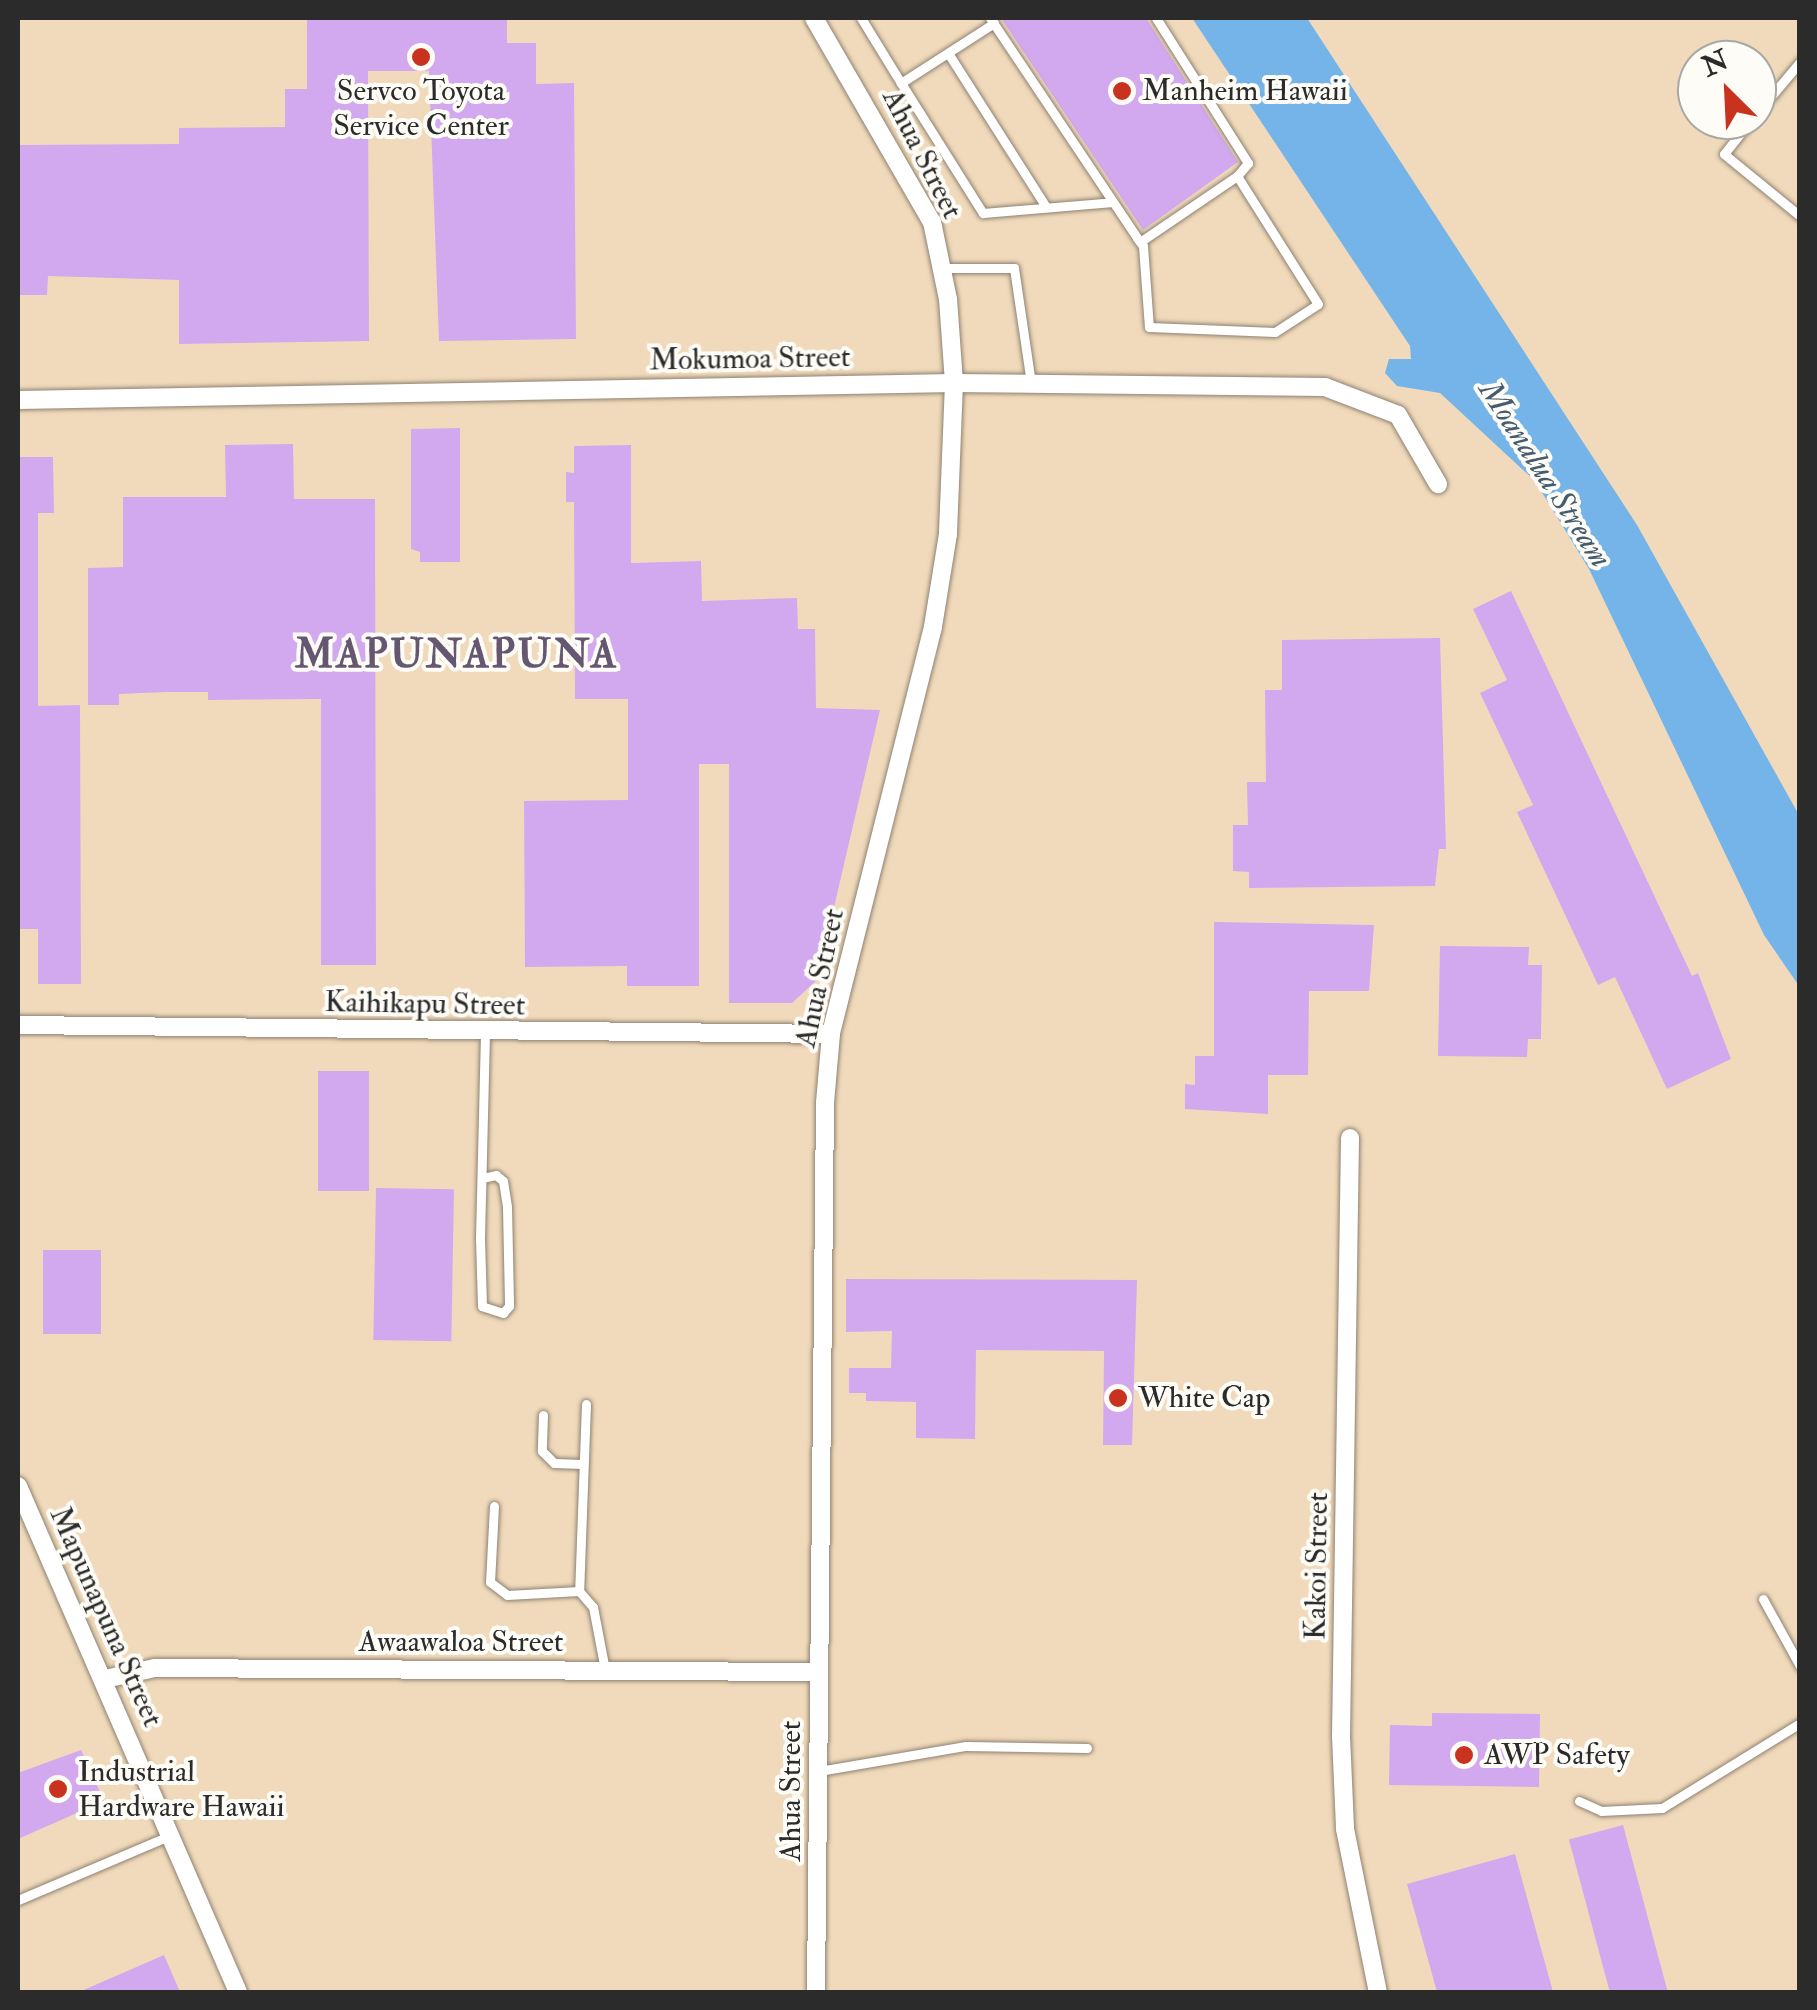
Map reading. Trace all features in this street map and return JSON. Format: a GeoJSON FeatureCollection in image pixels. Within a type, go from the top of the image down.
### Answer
{"type":"FeatureCollection","features":[{"type":"Feature","properties":{"kind":"street","name":"Ahua Street"},"geometry":{"type":"LineString","coordinates":[[814,18],[901,160],[932,222],[942,268],[954,383],[948,534],[933,627],[832,1034],[825,1103],[816,1992]]}},
{"type":"Feature","properties":{"kind":"street","name":"Mokumoa Street"},"geometry":{"type":"LineString","coordinates":[[18,400],[954,383],[1325,387],[1398,415],[1438,484]]}},
{"type":"Feature","properties":{"kind":"street","name":"Kaihikapu Street"},"geometry":{"type":"LineString","coordinates":[[18,1026],[832,1034]]}},
{"type":"Feature","properties":{"kind":"street","name":"Kakoi Street"},"geometry":{"type":"LineString","coordinates":[[1350,1138],[1342,1755],[1345,1829],[1378,1992]]}},
{"type":"Feature","properties":{"kind":"street","name":"Mapunapuna Street"},"geometry":{"type":"LineString","coordinates":[[18,1486],[238,1992]]}},
{"type":"Feature","properties":{"kind":"street","name":"Awaawaloa Street"},"geometry":{"type":"LineString","coordinates":[[105,1679],[155,1668],[819,1672]]}},
{"type":"Feature","properties":{"kind":"lane"},"geometry":{"type":"LineString","coordinates":[[861,18],[983,213],[1113,202]]}},
{"type":"Feature","properties":{"kind":"lane"},"geometry":{"type":"LineString","coordinates":[[1140,242],[1237,176],[1248,163],[1156,18]]}},
{"type":"Feature","properties":{"kind":"lane"},"geometry":{"type":"LineString","coordinates":[[901,84],[992,20],[1140,242],[1149,327],[1275,332],[1318,304],[1237,176]]}},
{"type":"Feature","properties":{"kind":"lane"},"geometry":{"type":"LineString","coordinates":[[948,53],[1046,208]]}},
{"type":"Feature","properties":{"kind":"lane"},"geometry":{"type":"LineString","coordinates":[[1777,89],[1800,62]]}},
{"type":"Feature","properties":{"kind":"lane"},"geometry":{"type":"LineString","coordinates":[[1735,140],[1724,154],[1800,216]]}},
{"type":"Feature","properties":{"kind":"lane"},"geometry":{"type":"LineString","coordinates":[[942,268],[1014,268],[1031,384]]}},
{"type":"Feature","properties":{"kind":"lane"},"geometry":{"type":"LineString","coordinates":[[482,1178],[496,1175],[503,1181],[509,1306],[504,1313],[482,1306],[482,1178],[484,1032]]}},
{"type":"Feature","properties":{"kind":"lane"},"geometry":{"type":"LineString","coordinates":[[586,1404],[579,1592],[599,1624],[605,1670]]}},
{"type":"Feature","properties":{"kind":"lane"},"geometry":{"type":"LineString","coordinates":[[544,1415],[542,1451],[554,1463],[583,1464]]}},
{"type":"Feature","properties":{"kind":"lane"},"geometry":{"type":"LineString","coordinates":[[494,1506],[490,1582],[507,1594],[579,1592]]}},
{"type":"Feature","properties":{"kind":"lane"},"geometry":{"type":"LineString","coordinates":[[1763,1599],[1800,1666]]}},
{"type":"Feature","properties":{"kind":"lane"},"geometry":{"type":"LineString","coordinates":[[1579,1800],[1601,1811],[1662,1808],[1800,1723]]}},
{"type":"Feature","properties":{"kind":"lane"},"geometry":{"type":"LineString","coordinates":[[818,1770],[966,1746],[1087,1748]]}},
{"type":"Feature","properties":{"kind":"lane"},"geometry":{"type":"LineString","coordinates":[[18,1900],[171,1835]]}},
{"type":"Feature","properties":{"kind":"water","name":"Moanalua Stream"},"geometry":{"type":"Polygon","coordinates":[[[1192,18],[1307,18],[1637,525],[1799,815],[1799,986],[1764,935],[1589,569],[1535,481],[1440,393],[1397,386],[1385,373],[1389,359],[1411,359],[1410,346],[1192,18]]]}},
{"type":"Feature","properties":{"kind":"building"},"geometry":{"type":"Polygon","coordinates":[[[307,18],[507,18],[507,43],[536,43],[536,84],[574,83],[576,339],[439,341],[429,71],[368,71],[369,341],[179,344],[179,280],[48,276],[47,295],[18,295],[18,145],[179,144],[179,128],[285,127],[285,89],[307,89],[307,18]]]}},
{"type":"Feature","properties":{"kind":"building","name":"Manheim Hawaii"},"geometry":{"type":"Polygon","coordinates":[[[1001,18],[1146,18],[1238,162],[1143,230],[1001,18]]]}},
{"type":"Feature","properties":{"kind":"building"},"geometry":{"type":"Polygon","coordinates":[[[460,428],[460,562],[420,562],[420,552],[411,549],[411,429],[460,428]]]}},
{"type":"Feature","properties":{"kind":"building"},"geometry":{"type":"Polygon","coordinates":[[[293,444],[294,499],[375,499],[376,965],[321,965],[321,699],[208,700],[208,692],[166,692],[119,694],[119,705],[88,705],[88,568],[123,567],[123,497],[226,497],[225,445],[293,444]]]}},
{"type":"Feature","properties":{"kind":"building"},"geometry":{"type":"Polygon","coordinates":[[[631,445],[631,563],[701,561],[702,601],[797,598],[798,629],[815,629],[816,708],[880,710],[817,980],[792,1003],[729,1003],[729,764],[699,764],[699,986],[627,986],[627,966],[525,967],[524,801],[628,800],[628,699],[575,699],[574,502],[566,502],[566,472],[574,473],[574,446],[631,445]]]}},
{"type":"Feature","properties":{"kind":"building"},"geometry":{"type":"Polygon","coordinates":[[[18,457],[53,457],[54,513],[38,513],[38,706],[80,705],[81,984],[38,984],[38,929],[18,929],[18,457]]]}},
{"type":"Feature","properties":{"kind":"building"},"geometry":{"type":"Polygon","coordinates":[[[1511,591],[1692,976],[1698,973],[1731,1059],[1667,1089],[1615,977],[1598,985],[1517,812],[1533,805],[1480,693],[1507,680],[1473,609],[1511,591]]]}},
{"type":"Feature","properties":{"kind":"building"},"geometry":{"type":"Polygon","coordinates":[[[1440,638],[1446,849],[1439,849],[1435,886],[1249,888],[1249,872],[1233,871],[1233,825],[1248,825],[1247,782],[1266,782],[1265,690],[1282,690],[1282,640],[1440,638]]]}},
{"type":"Feature","properties":{"kind":"building"},"geometry":{"type":"Polygon","coordinates":[[[1214,922],[1374,925],[1369,991],[1309,991],[1308,1075],[1268,1075],[1268,1114],[1185,1109],[1185,1084],[1195,1085],[1195,1056],[1214,1056],[1214,922]]]}},
{"type":"Feature","properties":{"kind":"building"},"geometry":{"type":"Polygon","coordinates":[[[1440,946],[1529,947],[1528,965],[1542,965],[1541,1039],[1528,1039],[1527,1057],[1438,1056],[1440,946]]]}},
{"type":"Feature","properties":{"kind":"building"},"geometry":{"type":"Polygon","coordinates":[[[318,1071],[369,1071],[369,1191],[318,1191],[318,1071]]]}},
{"type":"Feature","properties":{"kind":"building"},"geometry":{"type":"Polygon","coordinates":[[[376,1188],[454,1189],[451,1341],[373,1340],[376,1188]]]}},
{"type":"Feature","properties":{"kind":"building"},"geometry":{"type":"Polygon","coordinates":[[[43,1250],[101,1250],[101,1334],[43,1334],[43,1250]]]}},
{"type":"Feature","properties":{"kind":"building","name":"White Cap"},"geometry":{"type":"Polygon","coordinates":[[[846,1279],[1137,1280],[1132,1445],[1103,1445],[1104,1351],[976,1350],[975,1439],[916,1438],[916,1402],[866,1401],[866,1393],[849,1393],[849,1368],[891,1368],[892,1331],[846,1332],[846,1279]]]}},
{"type":"Feature","properties":{"kind":"building","name":"AWP Safety"},"geometry":{"type":"Polygon","coordinates":[[[1432,1713],[1540,1714],[1539,1787],[1389,1785],[1390,1725],[1432,1726],[1432,1713]]]}},
{"type":"Feature","properties":{"kind":"building","name":"Industrial Hardware Hawaii"},"geometry":{"type":"Polygon","coordinates":[[[81,1750],[104,1801],[18,1839],[18,1773],[81,1750]]]}},
{"type":"Feature","properties":{"kind":"building"},"geometry":{"type":"Polygon","coordinates":[[[1623,1825],[1668,1992],[1610,1992],[1569,1839],[1623,1825]]]}},
{"type":"Feature","properties":{"kind":"building"},"geometry":{"type":"Polygon","coordinates":[[[1515,1854],[1553,1992],[1437,1992],[1407,1884],[1515,1854]]]}},
{"type":"Feature","properties":{"kind":"building"},"geometry":{"type":"Polygon","coordinates":[[[164,1955],[180,1992],[79,1992],[164,1955]]]}},
{"type":"Feature","properties":{"kind":"place","name":"Servco Toyota Service Center"},"geometry":{"type":"Point","coordinates":[421,57]}},
{"type":"Feature","properties":{"kind":"place","name":"Manheim Hawaii"},"geometry":{"type":"Point","coordinates":[1122,91]}},
{"type":"Feature","properties":{"kind":"place","name":"White Cap"},"geometry":{"type":"Point","coordinates":[1118,1398]}},
{"type":"Feature","properties":{"kind":"place","name":"AWP Safety"},"geometry":{"type":"Point","coordinates":[1464,1755]}},
{"type":"Feature","properties":{"kind":"place","name":"Industrial Hardware Hawaii"},"geometry":{"type":"Point","coordinates":[58,1789]}},
{"type":"Feature","properties":{"kind":"district","name":"MAPUNAPUNA"},"geometry":{"type":"Point","coordinates":[457,655]}}]}
